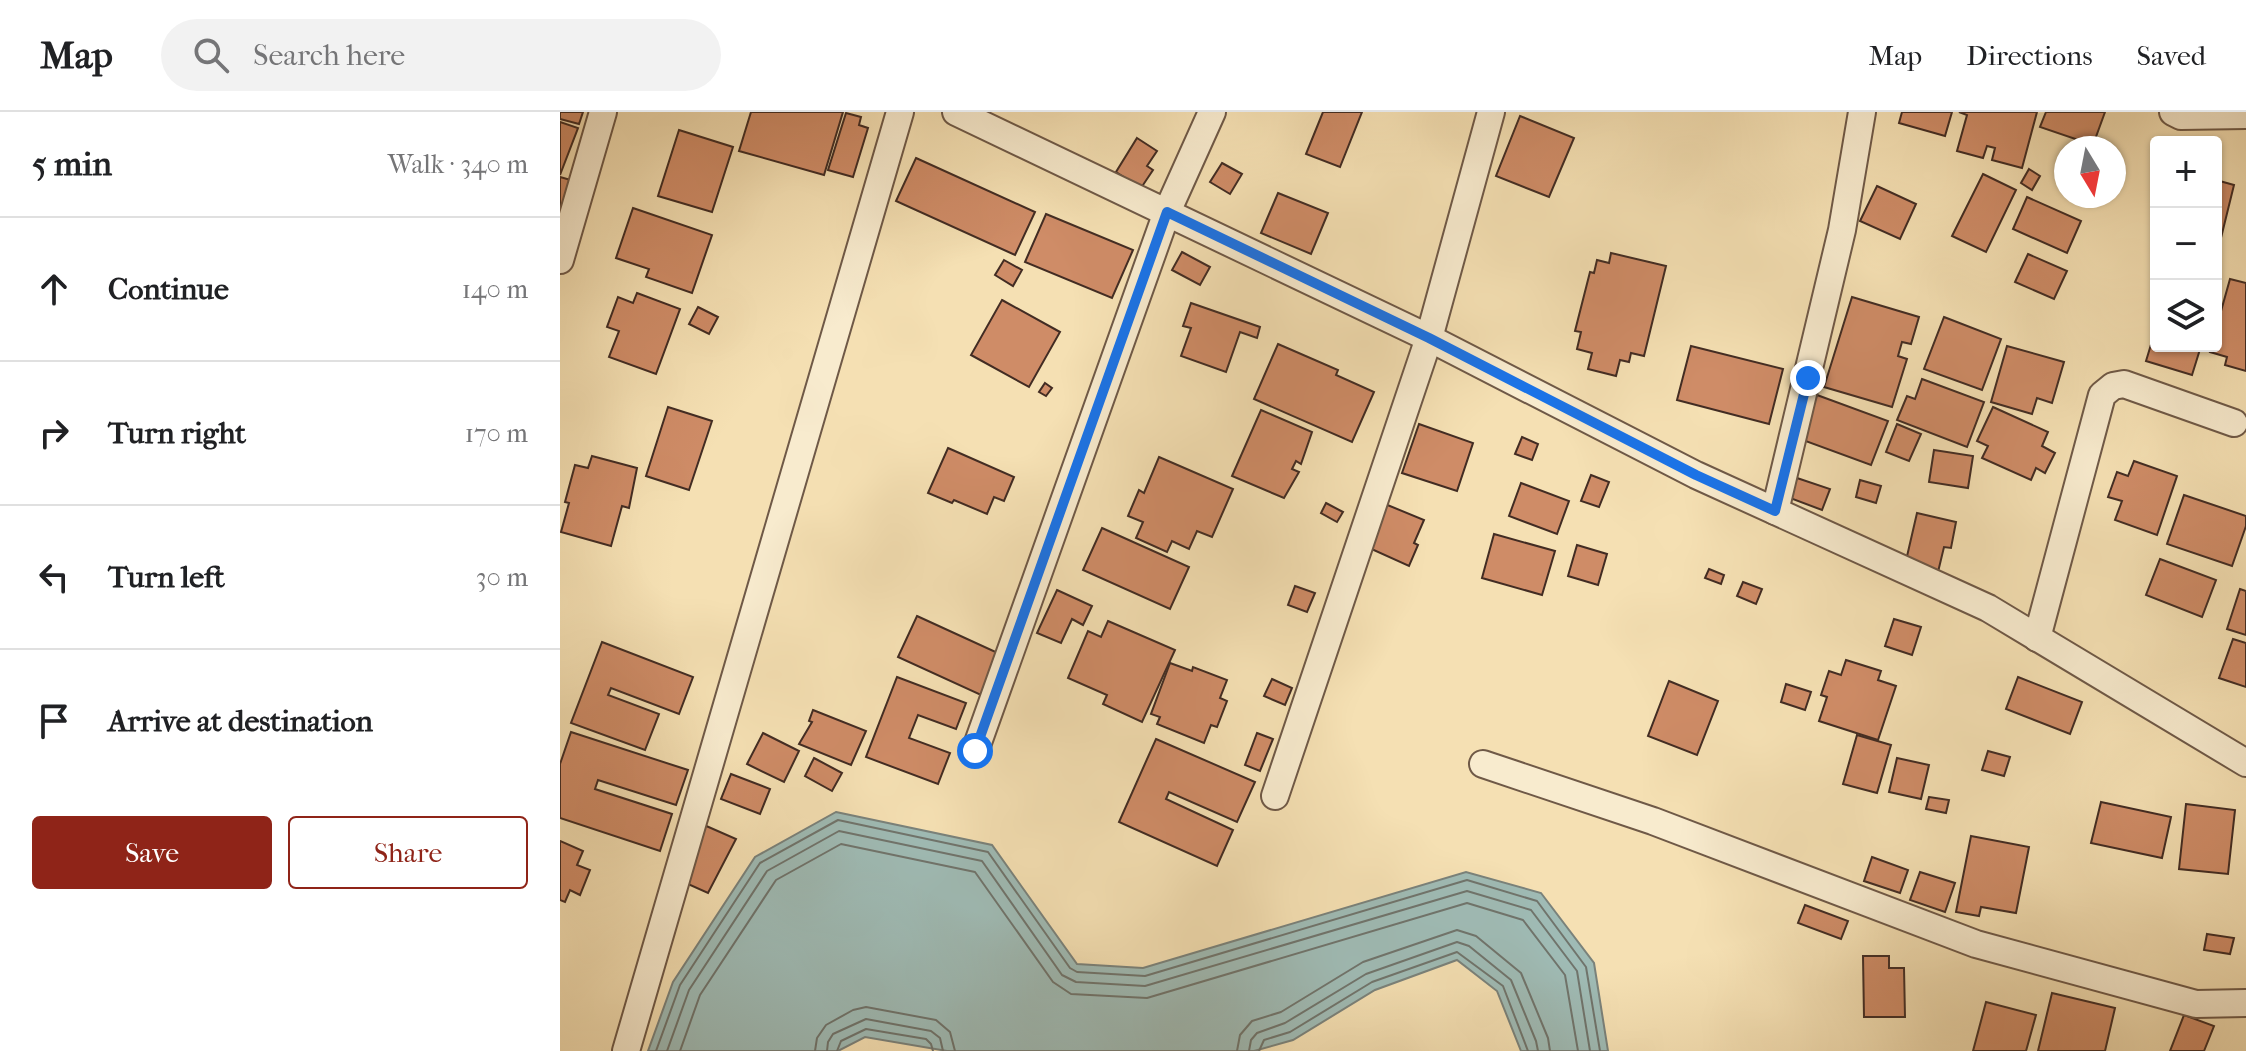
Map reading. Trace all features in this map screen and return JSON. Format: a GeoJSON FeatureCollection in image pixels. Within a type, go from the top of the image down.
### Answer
{"type":"FeatureCollection","features":[{"type":"Feature","properties":{"kind":"street"},"geometry":{"type":"LineString","coordinates":[[560,260],[603,112]]}},
{"type":"Feature","properties":{"kind":"street"},"geometry":{"type":"LineString","coordinates":[[626,1051],[900,112]]}},
{"type":"Feature","properties":{"kind":"street"},"geometry":{"type":"LineString","coordinates":[[956,112],[1429,338],[1696,475],[1988,608],[2246,763]]}},
{"type":"Feature","properties":{"kind":"street"},"geometry":{"type":"LineString","coordinates":[[975,751],[1167,212],[1212,112]]}},
{"type":"Feature","properties":{"kind":"street"},"geometry":{"type":"LineString","coordinates":[[1275,796],[1429,338],[1491,112]]}},
{"type":"Feature","properties":{"kind":"street"},"geometry":{"type":"LineString","coordinates":[[1775,511],[1842,230],[1862,112]]}},
{"type":"Feature","properties":{"kind":"street"},"geometry":{"type":"LineString","coordinates":[[2173,112],[2181,116],[2246,115]]}},
{"type":"Feature","properties":{"kind":"street"},"geometry":{"type":"LineString","coordinates":[[2037,638],[2102,395],[2113,386],[2124,384],[2234,423]]}},
{"type":"Feature","properties":{"kind":"street"},"geometry":{"type":"LineString","coordinates":[[1483,764],[1653,821],[1976,944],[2196,1004],[2246,1003]]}},
{"type":"Feature","properties":{"kind":"water"},"geometry":{"type":"Polygon","coordinates":[[[836,812],[992,845],[1077,964],[1143,968],[1466,872],[1541,893],[1594,963],[1608,1051],[1521,1051],[1497,991],[1457,960],[1375,990],[1293,1040],[1254,1051],[947,1051],[865,1037],[838,1051],[648,1051],[673,982],[755,857],[836,812]]]}},
{"type":"Feature","properties":{"kind":"building"},"geometry":{"type":"Polygon","coordinates":[[[560,112],[583,112],[579,124],[560,119],[560,112]]]}},
{"type":"Feature","properties":{"kind":"building"},"geometry":{"type":"Polygon","coordinates":[[[751,112],[843,112],[824,175],[739,151],[751,112]]]}},
{"type":"Feature","properties":{"kind":"building"},"geometry":{"type":"Polygon","coordinates":[[[1323,112],[1362,112],[1340,167],[1306,154],[1323,112]]]}},
{"type":"Feature","properties":{"kind":"building"},"geometry":{"type":"Polygon","coordinates":[[[1902,112],[1952,112],[1945,136],[1899,123],[1902,112]]]}},
{"type":"Feature","properties":{"kind":"building"},"geometry":{"type":"Polygon","coordinates":[[[1959,112],[2037,112],[2022,168],[1992,160],[1995,148],[1987,146],[1983,158],[1957,151],[1967,115],[1959,112]]]}},
{"type":"Feature","properties":{"kind":"building"},"geometry":{"type":"Polygon","coordinates":[[[2046,112],[2105,112],[2096,136],[2066,136],[2040,127],[2046,112]]]}},
{"type":"Feature","properties":{"kind":"building"},"geometry":{"type":"Polygon","coordinates":[[[846,113],[861,117],[859,125],[868,128],[853,177],[828,170],[846,113]]]}},
{"type":"Feature","properties":{"kind":"building"},"geometry":{"type":"Polygon","coordinates":[[[1520,116],[1574,138],[1549,197],[1496,176],[1520,116]]]}},
{"type":"Feature","properties":{"kind":"building"},"geometry":{"type":"Polygon","coordinates":[[[560,122],[578,128],[560,175],[560,122]]]}},
{"type":"Feature","properties":{"kind":"building"},"geometry":{"type":"Polygon","coordinates":[[[679,130],[733,147],[712,212],[658,196],[679,130]]]}},
{"type":"Feature","properties":{"kind":"building"},"geometry":{"type":"Polygon","coordinates":[[[1137,138],[1157,151],[1147,166],[1153,170],[1141,188],[1116,172],[1137,138]]]}},
{"type":"Feature","properties":{"kind":"building"},"geometry":{"type":"Polygon","coordinates":[[[916,158],[1035,212],[1015,255],[896,201],[916,158]]]}},
{"type":"Feature","properties":{"kind":"building"},"geometry":{"type":"Polygon","coordinates":[[[1222,163],[1242,174],[1230,194],[1210,182],[1222,163]]]}},
{"type":"Feature","properties":{"kind":"building"},"geometry":{"type":"Polygon","coordinates":[[[2029,169],[2040,176],[2032,190],[2021,183],[2029,169]]]}},
{"type":"Feature","properties":{"kind":"building"},"geometry":{"type":"Polygon","coordinates":[[[1983,174],[2016,190],[1986,252],[1952,236],[1983,174]]]}},
{"type":"Feature","properties":{"kind":"building"},"geometry":{"type":"Polygon","coordinates":[[[560,177],[574,181],[560,224],[560,177]]]}},
{"type":"Feature","properties":{"kind":"building"},"geometry":{"type":"Polygon","coordinates":[[[2222,182],[2234,185],[2222,234],[2222,182]]]}},
{"type":"Feature","properties":{"kind":"building"},"geometry":{"type":"Polygon","coordinates":[[[1877,186],[1916,204],[1900,239],[1860,221],[1877,186]]]}},
{"type":"Feature","properties":{"kind":"building"},"geometry":{"type":"Polygon","coordinates":[[[1278,193],[1328,213],[1311,254],[1261,233],[1278,193]]]}},
{"type":"Feature","properties":{"kind":"building"},"geometry":{"type":"Polygon","coordinates":[[[2027,197],[2081,221],[2067,253],[2013,229],[2027,197]]]}},
{"type":"Feature","properties":{"kind":"building"},"geometry":{"type":"Polygon","coordinates":[[[633,208],[712,235],[692,293],[646,277],[649,269],[616,258],[633,208]]]}},
{"type":"Feature","properties":{"kind":"building"},"geometry":{"type":"Polygon","coordinates":[[[1046,214],[1133,250],[1112,298],[1025,262],[1046,214]]]}},
{"type":"Feature","properties":{"kind":"building"},"geometry":{"type":"Polygon","coordinates":[[[1182,252],[1210,267],[1200,285],[1172,270],[1182,252]]]}},
{"type":"Feature","properties":{"kind":"building"},"geometry":{"type":"Polygon","coordinates":[[[1611,253],[1666,266],[1644,356],[1631,353],[1629,362],[1620,360],[1616,376],[1588,369],[1592,353],[1577,349],[1581,332],[1575,331],[1590,272],[1594,273],[1597,260],[1609,263],[1611,253]]]}},
{"type":"Feature","properties":{"kind":"building"},"geometry":{"type":"Polygon","coordinates":[[[2028,254],[2067,271],[2054,299],[2015,282],[2028,254]]]}},
{"type":"Feature","properties":{"kind":"building"},"geometry":{"type":"Polygon","coordinates":[[[1004,260],[1022,270],[1013,286],[995,275],[1004,260]]]}},
{"type":"Feature","properties":{"kind":"building"},"geometry":{"type":"Polygon","coordinates":[[[2230,279],[2246,283],[2246,371],[2225,365],[2227,357],[2210,352],[2222,352],[2222,308],[2230,279]]]}},
{"type":"Feature","properties":{"kind":"building"},"geometry":{"type":"Polygon","coordinates":[[[637,293],[680,309],[656,374],[609,357],[619,331],[607,327],[618,297],[633,303],[637,293]]]}},
{"type":"Feature","properties":{"kind":"building"},"geometry":{"type":"Polygon","coordinates":[[[1852,297],[1919,317],[1911,344],[1902,342],[1898,356],[1907,359],[1892,407],[1824,387],[1852,297]]]}},
{"type":"Feature","properties":{"kind":"building"},"geometry":{"type":"Polygon","coordinates":[[[1002,300],[1060,332],[1029,387],[971,355],[1002,300]]]}},
{"type":"Feature","properties":{"kind":"building"},"geometry":{"type":"Polygon","coordinates":[[[1191,303],[1260,327],[1257,338],[1240,332],[1226,372],[1181,356],[1191,328],[1183,326],[1191,303]]]}},
{"type":"Feature","properties":{"kind":"building"},"geometry":{"type":"Polygon","coordinates":[[[698,307],[718,317],[709,334],[689,324],[698,307]]]}},
{"type":"Feature","properties":{"kind":"building"},"geometry":{"type":"Polygon","coordinates":[[[1944,317],[2001,339],[1982,390],[1924,369],[1944,317]]]}},
{"type":"Feature","properties":{"kind":"building"},"geometry":{"type":"Polygon","coordinates":[[[1278,344],[1338,370],[1336,375],[1374,392],[1352,442],[1254,399],[1278,344]]]}},
{"type":"Feature","properties":{"kind":"building"},"geometry":{"type":"Polygon","coordinates":[[[1691,346],[1783,369],[1769,424],[1677,400],[1691,346]]]}},
{"type":"Feature","properties":{"kind":"building"},"geometry":{"type":"Polygon","coordinates":[[[2007,346],[2064,362],[2052,403],[2037,398],[2032,414],[1991,402],[2007,346]]]}},
{"type":"Feature","properties":{"kind":"building"},"geometry":{"type":"Polygon","coordinates":[[[2150,348],[2150,352],[2199,352],[2192,375],[2146,361],[2150,348]]]}},
{"type":"Feature","properties":{"kind":"building"},"geometry":{"type":"Polygon","coordinates":[[[1922,379],[1984,402],[1967,447],[1897,420],[1907,396],[1915,399],[1922,379]]]}},
{"type":"Feature","properties":{"kind":"building"},"geometry":{"type":"Polygon","coordinates":[[[1045,383],[1052,388],[1046,396],[1039,392],[1045,383]]]}},
{"type":"Feature","properties":{"kind":"building"},"geometry":{"type":"Polygon","coordinates":[[[1817,395],[1888,421],[1871,465],[1800,439],[1817,395]]]}},
{"type":"Feature","properties":{"kind":"building"},"geometry":{"type":"Polygon","coordinates":[[[668,407],[712,421],[689,490],[646,476],[668,407]]]}},
{"type":"Feature","properties":{"kind":"building"},"geometry":{"type":"Polygon","coordinates":[[[1993,407],[2048,432],[2042,446],[2055,453],[2045,473],[2036,468],[2031,480],[1982,458],[1988,446],[1977,441],[1993,407]]]}},
{"type":"Feature","properties":{"kind":"building"},"geometry":{"type":"Polygon","coordinates":[[[1261,410],[1312,432],[1301,464],[1296,461],[1292,469],[1299,472],[1284,498],[1232,476],[1261,410]]]}},
{"type":"Feature","properties":{"kind":"building"},"geometry":{"type":"Polygon","coordinates":[[[1419,424],[1473,443],[1457,491],[1402,473],[1419,424]]]}},
{"type":"Feature","properties":{"kind":"building"},"geometry":{"type":"Polygon","coordinates":[[[1897,424],[1921,434],[1909,461],[1886,452],[1897,424]]]}},
{"type":"Feature","properties":{"kind":"building"},"geometry":{"type":"Polygon","coordinates":[[[1522,437],[1538,444],[1532,460],[1515,454],[1522,437]]]}},
{"type":"Feature","properties":{"kind":"building"},"geometry":{"type":"Polygon","coordinates":[[[948,448],[1014,477],[1004,501],[994,497],[987,514],[928,493],[948,448]]]}},
{"type":"Feature","properties":{"kind":"building"},"geometry":{"type":"Polygon","coordinates":[[[1934,450],[1973,456],[1968,488],[1929,482],[1934,450]]]}},
{"type":"Feature","properties":{"kind":"building"},"geometry":{"type":"Polygon","coordinates":[[[592,456],[637,468],[629,508],[622,506],[611,546],[561,532],[575,465],[588,468],[592,456]]]}},
{"type":"Feature","properties":{"kind":"building"},"geometry":{"type":"Polygon","coordinates":[[[1159,457],[1233,489],[1212,537],[1197,531],[1189,549],[1172,541],[1167,552],[1136,538],[1143,522],[1128,516],[1139,490],[1144,493],[1159,457]]]}},
{"type":"Feature","properties":{"kind":"building"},"geometry":{"type":"Polygon","coordinates":[[[2134,461],[2177,476],[2157,535],[2115,520],[2122,501],[2108,497],[2117,472],[2128,476],[2134,461]]]}},
{"type":"Feature","properties":{"kind":"building"},"geometry":{"type":"Polygon","coordinates":[[[1591,475],[1609,482],[1599,507],[1581,501],[1591,475]]]}},
{"type":"Feature","properties":{"kind":"building"},"geometry":{"type":"Polygon","coordinates":[[[1797,478],[1830,489],[1822,510],[1790,498],[1797,478]]]}},
{"type":"Feature","properties":{"kind":"building"},"geometry":{"type":"Polygon","coordinates":[[[1860,480],[1881,486],[1876,503],[1856,497],[1860,480]]]}},
{"type":"Feature","properties":{"kind":"building"},"geometry":{"type":"Polygon","coordinates":[[[1521,483],[1569,501],[1557,534],[1509,516],[1521,483]]]}},
{"type":"Feature","properties":{"kind":"building"},"geometry":{"type":"Polygon","coordinates":[[[2184,495],[2246,516],[2246,526],[2232,566],[2167,544],[2184,495]]]}},
{"type":"Feature","properties":{"kind":"building"},"geometry":{"type":"Polygon","coordinates":[[[1326,503],[1343,512],[1337,522],[1321,513],[1326,503]]]}},
{"type":"Feature","properties":{"kind":"building"},"geometry":{"type":"Polygon","coordinates":[[[1385,504],[1424,520],[1409,566],[1367,547],[1385,504]]]}},
{"type":"Feature","properties":{"kind":"building"},"geometry":{"type":"Polygon","coordinates":[[[1917,513],[1956,522],[1951,548],[1944,547],[1938,572],[1905,565],[1917,513]]]}},
{"type":"Feature","properties":{"kind":"building"},"geometry":{"type":"Polygon","coordinates":[[[1102,528],[1189,567],[1170,609],[1083,570],[1102,528]]]}},
{"type":"Feature","properties":{"kind":"building"},"geometry":{"type":"Polygon","coordinates":[[[1494,534],[1555,551],[1542,595],[1482,578],[1494,534]]]}},
{"type":"Feature","properties":{"kind":"building"},"geometry":{"type":"Polygon","coordinates":[[[1577,545],[1607,554],[1598,585],[1568,576],[1577,545]]]}},
{"type":"Feature","properties":{"kind":"building"},"geometry":{"type":"Polygon","coordinates":[[[2160,559],[2216,580],[2202,617],[2146,595],[2160,559]]]}},
{"type":"Feature","properties":{"kind":"building"},"geometry":{"type":"Polygon","coordinates":[[[1709,569],[1724,575],[1721,584],[1705,578],[1709,569]]]}},
{"type":"Feature","properties":{"kind":"building"},"geometry":{"type":"Polygon","coordinates":[[[1743,582],[1762,589],[1756,604],[1737,596],[1743,582]]]}},
{"type":"Feature","properties":{"kind":"building"},"geometry":{"type":"Polygon","coordinates":[[[1295,586],[1315,593],[1307,612],[1288,605],[1295,586]]]}},
{"type":"Feature","properties":{"kind":"building"},"geometry":{"type":"Polygon","coordinates":[[[2240,589],[2246,591],[2246,635],[2227,629],[2240,589]]]}},
{"type":"Feature","properties":{"kind":"building"},"geometry":{"type":"Polygon","coordinates":[[[1057,590],[1092,606],[1083,625],[1072,619],[1061,643],[1037,633],[1057,590]]]}},
{"type":"Feature","properties":{"kind":"building"},"geometry":{"type":"Polygon","coordinates":[[[917,616],[1000,654],[981,695],[898,657],[917,616]]]}},
{"type":"Feature","properties":{"kind":"building"},"geometry":{"type":"Polygon","coordinates":[[[1894,619],[1921,627],[1912,655],[1885,646],[1894,619]]]}},
{"type":"Feature","properties":{"kind":"building"},"geometry":{"type":"Polygon","coordinates":[[[1108,621],[1175,650],[1142,722],[1103,704],[1107,695],[1068,678],[1088,631],[1101,637],[1108,621]]]}},
{"type":"Feature","properties":{"kind":"building"},"geometry":{"type":"Polygon","coordinates":[[[2233,639],[2246,643],[2246,687],[2219,678],[2233,639]]]}},
{"type":"Feature","properties":{"kind":"building"},"geometry":{"type":"Polygon","coordinates":[[[602,642],[693,677],[679,714],[611,688],[608,695],[659,714],[645,750],[571,723],[602,642]]]}},
{"type":"Feature","properties":{"kind":"building"},"geometry":{"type":"Polygon","coordinates":[[[1846,660],[1881,671],[1878,680],[1896,686],[1878,740],[1819,721],[1827,697],[1821,695],[1829,671],[1841,675],[1846,660]]]}},
{"type":"Feature","properties":{"kind":"building"},"geometry":{"type":"Polygon","coordinates":[[[1170,663],[1192,671],[1193,667],[1227,680],[1220,698],[1227,701],[1217,727],[1211,725],[1204,743],[1157,724],[1160,717],[1151,714],[1170,663]]]}},
{"type":"Feature","properties":{"kind":"building"},"geometry":{"type":"Polygon","coordinates":[[[897,677],[966,703],[956,729],[918,715],[909,738],[950,753],[938,784],[866,757],[897,677]]]}},
{"type":"Feature","properties":{"kind":"building"},"geometry":{"type":"Polygon","coordinates":[[[2018,677],[2082,702],[2070,734],[2006,709],[2018,677]]]}},
{"type":"Feature","properties":{"kind":"building"},"geometry":{"type":"Polygon","coordinates":[[[1272,679],[1292,688],[1285,705],[1264,696],[1272,679]]]}},
{"type":"Feature","properties":{"kind":"building"},"geometry":{"type":"Polygon","coordinates":[[[1669,681],[1718,701],[1697,755],[1648,736],[1669,681]]]}},
{"type":"Feature","properties":{"kind":"building"},"geometry":{"type":"Polygon","coordinates":[[[1786,684],[1811,692],[1805,710],[1781,702],[1786,684]]]}},
{"type":"Feature","properties":{"kind":"building"},"geometry":{"type":"Polygon","coordinates":[[[813,710],[866,731],[851,765],[799,744],[812,722],[809,721],[813,710]]]}},
{"type":"Feature","properties":{"kind":"building"},"geometry":{"type":"Polygon","coordinates":[[[571,732],[688,770],[676,805],[598,780],[595,789],[672,814],[660,851],[560,818],[560,764],[571,732]]]}},
{"type":"Feature","properties":{"kind":"building"},"geometry":{"type":"Polygon","coordinates":[[[763,733],[799,751],[784,782],[747,764],[763,733]]]}},
{"type":"Feature","properties":{"kind":"building"},"geometry":{"type":"Polygon","coordinates":[[[1257,733],[1273,739],[1260,771],[1245,765],[1257,733]]]}},
{"type":"Feature","properties":{"kind":"building"},"geometry":{"type":"Polygon","coordinates":[[[1857,735],[1891,745],[1877,793],[1843,784],[1857,735]]]}},
{"type":"Feature","properties":{"kind":"building"},"geometry":{"type":"Polygon","coordinates":[[[1156,739],[1255,782],[1237,822],[1169,792],[1166,799],[1233,830],[1217,866],[1119,822],[1156,739]]]}},
{"type":"Feature","properties":{"kind":"building"},"geometry":{"type":"Polygon","coordinates":[[[1988,751],[2010,757],[2004,776],[1982,770],[1988,751]]]}},
{"type":"Feature","properties":{"kind":"building"},"geometry":{"type":"Polygon","coordinates":[[[814,758],[842,773],[832,791],[805,776],[814,758]]]}},
{"type":"Feature","properties":{"kind":"building"},"geometry":{"type":"Polygon","coordinates":[[[1897,758],[1929,765],[1921,799],[1889,792],[1897,758]]]}},
{"type":"Feature","properties":{"kind":"building"},"geometry":{"type":"Polygon","coordinates":[[[731,774],[770,789],[760,814],[721,799],[731,774]]]}},
{"type":"Feature","properties":{"kind":"building"},"geometry":{"type":"Polygon","coordinates":[[[1929,797],[1949,800],[1946,813],[1926,809],[1929,797]]]}},
{"type":"Feature","properties":{"kind":"building"},"geometry":{"type":"Polygon","coordinates":[[[2101,802],[2171,817],[2162,858],[2091,843],[2101,802]]]}},
{"type":"Feature","properties":{"kind":"building"},"geometry":{"type":"Polygon","coordinates":[[[2186,804],[2235,810],[2228,874],[2179,869],[2186,804]]]}},
{"type":"Feature","properties":{"kind":"building"},"geometry":{"type":"Polygon","coordinates":[[[704,825],[736,839],[708,893],[679,880],[704,825]]]}},
{"type":"Feature","properties":{"kind":"building"},"geometry":{"type":"Polygon","coordinates":[[[1971,836],[2029,847],[2016,913],[1981,907],[1979,916],[1956,912],[1971,836]]]}},
{"type":"Feature","properties":{"kind":"building"},"geometry":{"type":"Polygon","coordinates":[[[560,841],[583,851],[577,865],[590,870],[580,895],[570,890],[565,902],[560,900],[560,841]]]}},
{"type":"Feature","properties":{"kind":"building"},"geometry":{"type":"Polygon","coordinates":[[[1872,857],[1908,870],[1900,893],[1864,881],[1872,857]]]}},
{"type":"Feature","properties":{"kind":"building"},"geometry":{"type":"Polygon","coordinates":[[[1920,872],[1955,883],[1945,912],[1910,900],[1920,872]]]}},
{"type":"Feature","properties":{"kind":"building"},"geometry":{"type":"Polygon","coordinates":[[[1805,905],[1848,921],[1841,939],[1798,923],[1805,905]]]}},
{"type":"Feature","properties":{"kind":"building"},"geometry":{"type":"Polygon","coordinates":[[[2207,934],[2234,938],[2230,954],[2204,950],[2207,934]]]}},
{"type":"Feature","properties":{"kind":"building"},"geometry":{"type":"Polygon","coordinates":[[[1863,956],[1889,956],[1889,968],[1904,968],[1905,1017],[1864,1017],[1863,956]]]}},
{"type":"Feature","properties":{"kind":"building"},"geometry":{"type":"Polygon","coordinates":[[[2052,993],[2115,1008],[2105,1051],[2038,1051],[2052,993]]]}},
{"type":"Feature","properties":{"kind":"building"},"geometry":{"type":"Polygon","coordinates":[[[1986,1002],[2036,1015],[2026,1051],[1973,1051],[1986,1002]]]}},
{"type":"Feature","properties":{"kind":"building"},"geometry":{"type":"Polygon","coordinates":[[[2184,1015],[2214,1026],[2204,1051],[2170,1051],[2184,1015]]]}},
{"type":"Feature","properties":{"kind":"route"},"geometry":{"type":"LineString","coordinates":[[975,751],[1167,212],[1429,338],[1696,475],[1775,511],[1808,378]]}}]}
